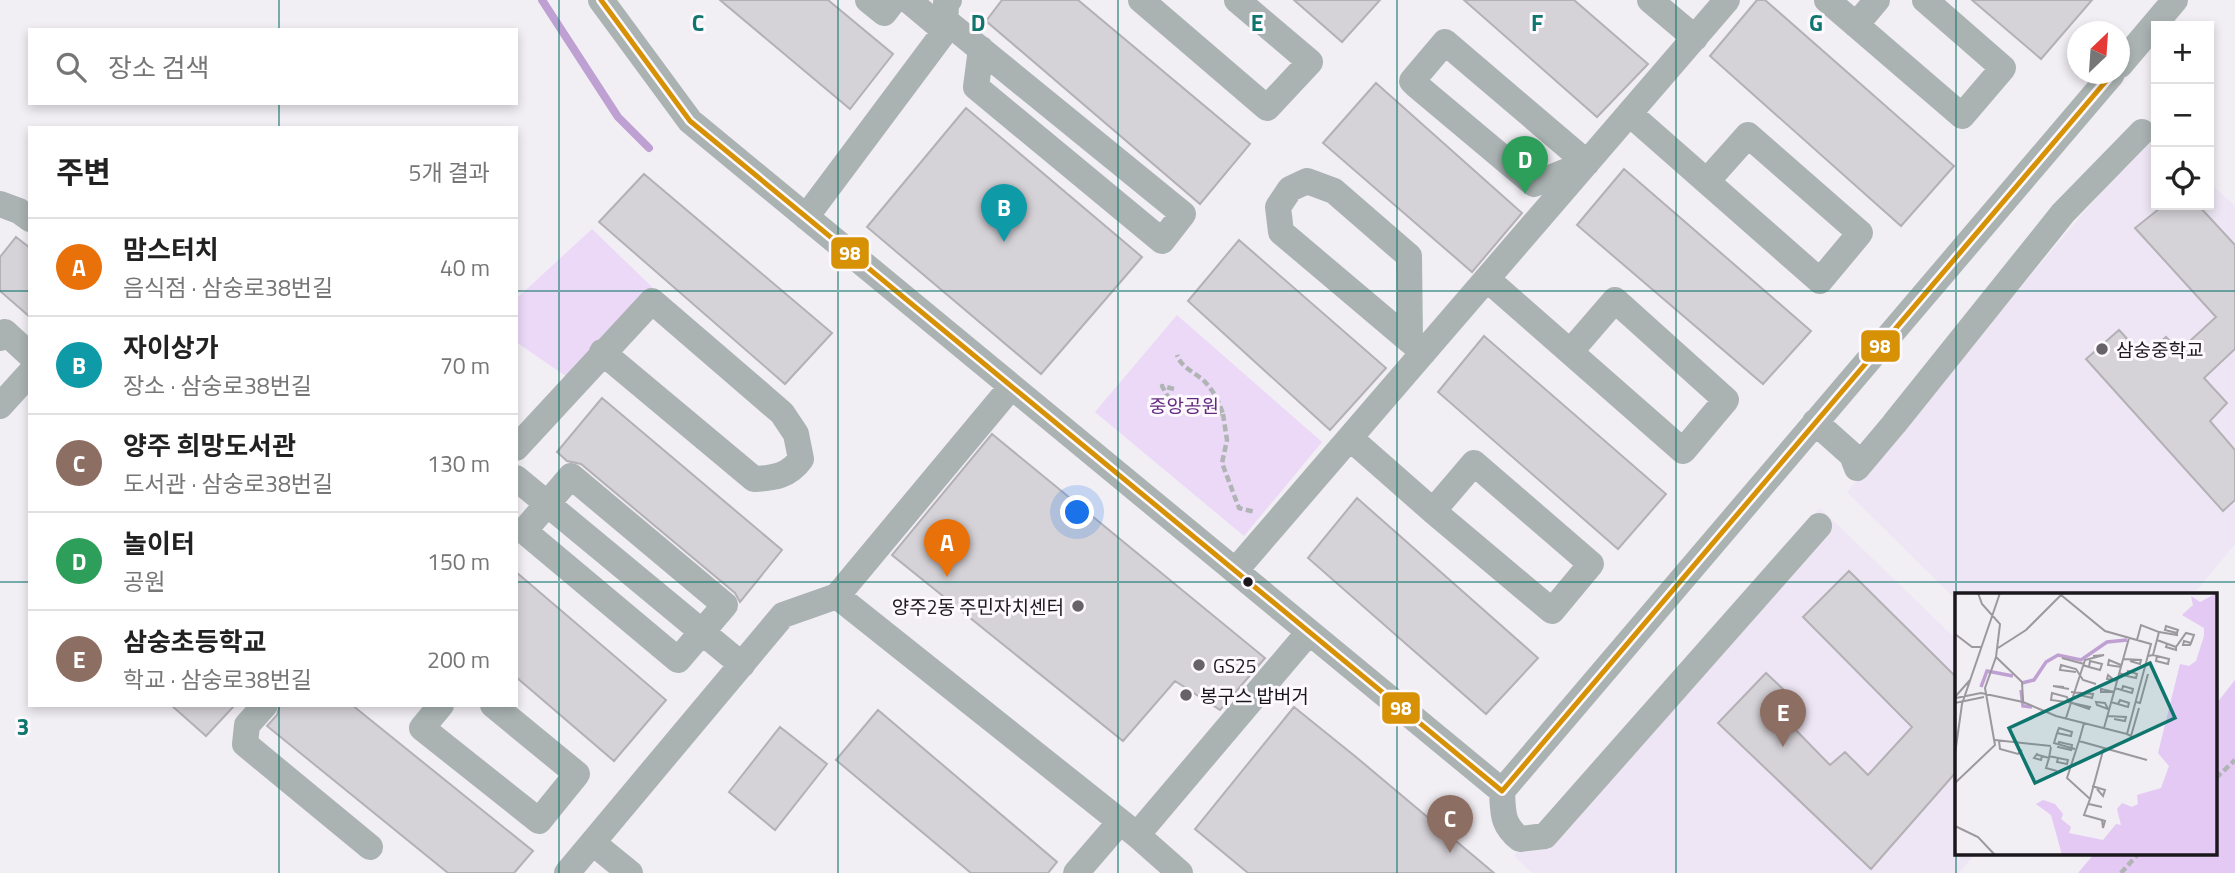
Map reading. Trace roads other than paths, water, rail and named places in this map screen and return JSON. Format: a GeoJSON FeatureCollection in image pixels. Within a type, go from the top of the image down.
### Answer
{"type":"FeatureCollection","features":[{"type":"Feature","properties":{"kind":"street"},"geometry":{"type":"LineString","coordinates":[[601,0],[690,121],[1502,791]]}},
{"type":"Feature","properties":{"kind":"street"},"geometry":{"type":"LineString","coordinates":[[868,0],[884,13],[894,0]]}},
{"type":"Feature","properties":{"kind":"street"},"geometry":{"type":"LineString","coordinates":[[908,0],[947,17],[981,49],[1183,214],[1162,241],[976,87],[981,49]]}},
{"type":"Feature","properties":{"kind":"street"},"geometry":{"type":"LineString","coordinates":[[1141,0],[1267,108],[1310,62],[1237,0]]}},
{"type":"Feature","properties":{"kind":"street"},"geometry":{"type":"LineString","coordinates":[[1235,571],[1350,438],[1417,347],[1487,279],[1727,0]]}},
{"type":"Feature","properties":{"kind":"street"},"geometry":{"type":"LineString","coordinates":[[1827,0],[1962,116],[2003,68],[1925,0]]}},
{"type":"Feature","properties":{"kind":"street"},"geometry":{"type":"LineString","coordinates":[[1856,25],[1877,0]]}},
{"type":"Feature","properties":{"kind":"street"},"geometry":{"type":"LineString","coordinates":[[2130,52],[2175,0]]}},
{"type":"Feature","properties":{"kind":"street"},"geometry":{"type":"LineString","coordinates":[[1660,3],[1695,38]]}},
{"type":"Feature","properties":{"kind":"street"},"geometry":{"type":"LineString","coordinates":[[806,217],[947,17]]}},
{"type":"Feature","properties":{"kind":"street"},"geometry":{"type":"LineString","coordinates":[[1445,42],[1587,163],[1534,184],[1412,81],[1445,42]]}},
{"type":"Feature","properties":{"kind":"street"},"geometry":{"type":"LineString","coordinates":[[1819,526],[1545,836],[1520,839],[1507,829],[1502,791],[2103,84]]}},
{"type":"Feature","properties":{"kind":"street"},"geometry":{"type":"LineString","coordinates":[[1629,114],[1821,281],[1860,233],[1748,135],[1707,181]]}},
{"type":"Feature","properties":{"kind":"street"},"geometry":{"type":"LineString","coordinates":[[1815,422],[1852,455],[1857,468],[2063,213],[2141,132]]}},
{"type":"Feature","properties":{"kind":"street"},"geometry":{"type":"LineString","coordinates":[[1307,181],[1334,191],[1409,256],[1417,347],[1281,232],[1278,207],[1290,188],[1307,181]]}},
{"type":"Feature","properties":{"kind":"street"},"geometry":{"type":"LineString","coordinates":[[0,204],[28,218]]}},
{"type":"Feature","properties":{"kind":"street"},"geometry":{"type":"LineString","coordinates":[[1487,279],[1683,451],[1726,400],[1615,300],[1571,351]]}},
{"type":"Feature","properties":{"kind":"street"},"geometry":{"type":"LineString","coordinates":[[518,446],[602,352],[652,301],[782,413],[796,433],[800,459],[793,470],[773,478],[754,479],[602,352]]}},
{"type":"Feature","properties":{"kind":"street"},"geometry":{"type":"LineString","coordinates":[[0,338],[5,332],[28,353]]}},
{"type":"Feature","properties":{"kind":"street"},"geometry":{"type":"LineString","coordinates":[[0,406],[28,375]]}},
{"type":"Feature","properties":{"kind":"street"},"geometry":{"type":"LineString","coordinates":[[567,873],[783,615],[836,596],[1012,387]]}},
{"type":"Feature","properties":{"kind":"street"},"geometry":{"type":"LineString","coordinates":[[1350,438],[1433,511],[1552,611],[1591,564],[1474,463],[1433,511]]}},
{"type":"Feature","properties":{"kind":"street"},"geometry":{"type":"LineString","coordinates":[[570,476],[725,606],[678,660],[524,531],[548,503],[570,476]]}},
{"type":"Feature","properties":{"kind":"street"},"geometry":{"type":"LineString","coordinates":[[518,480],[742,665]]}},
{"type":"Feature","properties":{"kind":"street"},"geometry":{"type":"LineString","coordinates":[[836,596],[1128,828],[1180,873]]}},
{"type":"Feature","properties":{"kind":"street"},"geometry":{"type":"LineString","coordinates":[[1076,873],[1128,828],[1309,632]]}},
{"type":"Feature","properties":{"kind":"street"},"geometry":{"type":"LineString","coordinates":[[263,707],[247,725],[246,744],[370,847]]}},
{"type":"Feature","properties":{"kind":"street"},"geometry":{"type":"LineString","coordinates":[[439,707],[422,728],[540,821],[577,775],[495,707]]}},
{"type":"Feature","properties":{"kind":"street"},"geometry":{"type":"LineString","coordinates":[[593,844],[630,873]]}},
{"type":"Feature","properties":{"kind":"waterway"},"geometry":{"type":"LineString","coordinates":[[542,0],[618,117],[649,148]]}},
{"type":"Feature","properties":{"kind":"place","name":"놀이터"},"geometry":{"type":"Point","coordinates":[1525,194]}},
{"type":"Feature","properties":{"kind":"place","name":"자이상가"},"geometry":{"type":"Point","coordinates":[1004,242]}},
{"type":"Feature","properties":{"kind":"place","name":"삼숭중학교"},"geometry":{"type":"Point","coordinates":[2102,349]}},
{"type":"Feature","properties":{"kind":"place","name":"맘스터치"},"geometry":{"type":"Point","coordinates":[947,577]}},
{"type":"Feature","properties":{"kind":"place","name":"양주2동 주민자치센터"},"geometry":{"type":"Point","coordinates":[1078,606]}},
{"type":"Feature","properties":{"kind":"place","name":"GS25"},"geometry":{"type":"Point","coordinates":[1199,665]}},
{"type":"Feature","properties":{"kind":"place","name":"봉구스 밥버거"},"geometry":{"type":"Point","coordinates":[1186,695]}},
{"type":"Feature","properties":{"kind":"place","name":"삼숭초등학교"},"geometry":{"type":"Point","coordinates":[1783,747]}},
{"type":"Feature","properties":{"kind":"place","name":"양주 희망도서관"},"geometry":{"type":"Point","coordinates":[1450,853]}},
{"type":"Feature","properties":{"kind":"park label","name":"중앙공원"},"geometry":{"type":"Point","coordinates":[1184,405]}}]}
